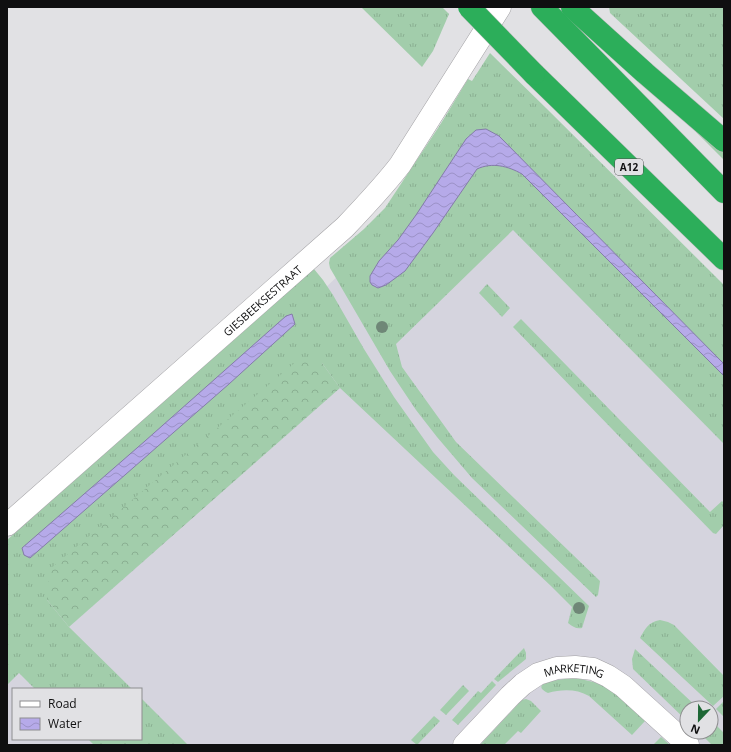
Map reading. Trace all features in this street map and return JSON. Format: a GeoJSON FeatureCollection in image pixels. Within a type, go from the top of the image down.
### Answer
{"type":"FeatureCollection","features":[{"type":"Feature","properties":{"kind":"highway","name":"A12"},"geometry":{"type":"LineString","coordinates":[[469,7],[534,74],[724,260]]}},
{"type":"Feature","properties":{"kind":"highway"},"geometry":{"type":"LineString","coordinates":[[542,7],[724,192]]}},
{"type":"Feature","properties":{"kind":"highway"},"geometry":{"type":"LineString","coordinates":[[579,14],[645,73],[724,140]]}},
{"type":"Feature","properties":{"kind":"street","name":"GIESBEEKSESTRAAT"},"geometry":{"type":"LineString","coordinates":[[7,525],[345,227],[377,193],[400,165],[500,7]]}},
{"type":"Feature","properties":{"kind":"street","name":"MARKETING"},"geometry":{"type":"LineString","coordinates":[[464,745],[523,684],[538,674],[557,668],[574,667],[593,669],[608,676],[623,686],[688,745]]}},
{"type":"Feature","properties":{"kind":"shaded area"},"geometry":{"type":"Polygon","coordinates":[[[502,118],[724,350],[724,745],[7,745],[7,570],[293,319],[502,118]]]}},
{"type":"Feature","properties":{"kind":"green space"},"geometry":{"type":"Polygon","coordinates":[[[361,7],[442,7],[449,14],[433,51],[422,67],[361,7]]]}},
{"type":"Feature","properties":{"kind":"green space"},"geometry":{"type":"Polygon","coordinates":[[[609,7],[724,7],[724,119],[610,13],[609,7]]]}},
{"type":"Feature","properties":{"kind":"green space"},"geometry":{"type":"Polygon","coordinates":[[[490,53],[724,285],[724,444],[513,230],[396,344],[402,367],[456,442],[600,581],[598,595],[596,597],[472,478],[437,437],[416,410],[390,371],[330,268],[329,263],[330,258],[364,229],[385,208],[440,125],[468,79],[472,81],[490,53]]]}},
{"type":"Feature","properties":{"kind":"green space"},"geometry":{"type":"Polygon","coordinates":[[[699,129],[724,153],[724,160],[696,132],[699,129]]]}},
{"type":"Feature","properties":{"kind":"green space"},"geometry":{"type":"Polygon","coordinates":[[[314,269],[333,295],[394,397],[433,452],[454,475],[589,606],[582,628],[575,627],[568,623],[572,607],[340,388],[322,363],[47,600],[69,627],[131,688],[34,688],[19,673],[7,685],[7,540],[314,269]]]}},
{"type":"Feature","properties":{"kind":"green space"},"geometry":{"type":"Polygon","coordinates":[[[487,284],[510,308],[502,317],[479,293],[487,284]]]}},
{"type":"Feature","properties":{"kind":"green space"},"geometry":{"type":"Polygon","coordinates":[[[521,319],[710,512],[722,501],[724,503],[724,525],[716,534],[713,533],[513,327],[521,319]]]}},
{"type":"Feature","properties":{"kind":"green space"},"geometry":{"type":"Polygon","coordinates":[[[297,361],[322,363],[340,388],[69,627],[47,600],[49,570],[297,361]]]}},
{"type":"Feature","properties":{"kind":"green space"},"geometry":{"type":"Polygon","coordinates":[[[660,620],[674,625],[724,676],[724,696],[719,701],[707,700],[640,638],[645,629],[656,621],[660,620]]]}},
{"type":"Feature","properties":{"kind":"green space"},"geometry":{"type":"Polygon","coordinates":[[[524,648],[526,659],[498,682],[494,679],[524,648]]]}},
{"type":"Feature","properties":{"kind":"green space"},"geometry":{"type":"Polygon","coordinates":[[[635,649],[689,700],[679,700],[679,713],[633,669],[632,659],[635,649]]]}},
{"type":"Feature","properties":{"kind":"green space"},"geometry":{"type":"Polygon","coordinates":[[[573,678],[591,681],[607,688],[619,696],[645,721],[632,735],[589,696],[580,692],[564,690],[548,693],[542,689],[544,684],[556,680],[573,678]]]}},
{"type":"Feature","properties":{"kind":"green space"},"geometry":{"type":"Polygon","coordinates":[[[492,681],[496,685],[458,725],[452,720],[478,691],[481,693],[492,681]]]}},
{"type":"Feature","properties":{"kind":"green space"},"geometry":{"type":"Polygon","coordinates":[[[463,685],[469,691],[446,715],[440,710],[463,685]]]}},
{"type":"Feature","properties":{"kind":"green space"},"geometry":{"type":"Polygon","coordinates":[[[142,699],[188,745],[94,745],[89,740],[142,740],[142,699]]]}},
{"type":"Feature","properties":{"kind":"green space"},"geometry":{"type":"Polygon","coordinates":[[[526,699],[531,701],[541,711],[521,733],[518,731],[504,745],[480,745],[522,700],[526,699]]]}},
{"type":"Feature","properties":{"kind":"green space"},"geometry":{"type":"Polygon","coordinates":[[[724,701],[724,717],[719,712],[719,706],[724,701]]]}},
{"type":"Feature","properties":{"kind":"green space"},"geometry":{"type":"Polygon","coordinates":[[[434,716],[440,721],[417,745],[411,740],[434,716]]]}},
{"type":"Feature","properties":{"kind":"green space"},"geometry":{"type":"Polygon","coordinates":[[[719,728],[724,733],[724,745],[712,745],[707,740],[719,740],[719,728]]]}},
{"type":"Feature","properties":{"kind":"green space"},"geometry":{"type":"Polygon","coordinates":[[[661,737],[670,745],[653,745],[661,737]]]}},
{"type":"Feature","properties":{"kind":"water"},"geometry":{"type":"Polygon","coordinates":[[[486,129],[499,136],[724,364],[724,376],[522,174],[506,167],[494,165],[477,169],[405,271],[386,285],[378,288],[372,285],[370,282],[370,276],[379,261],[398,240],[416,215],[466,139],[476,130],[486,129]]]}},
{"type":"Feature","properties":{"kind":"water"},"geometry":{"type":"Polygon","coordinates":[[[292,314],[295,324],[229,384],[30,558],[24,555],[22,548],[286,316],[292,314]]]}}]}
